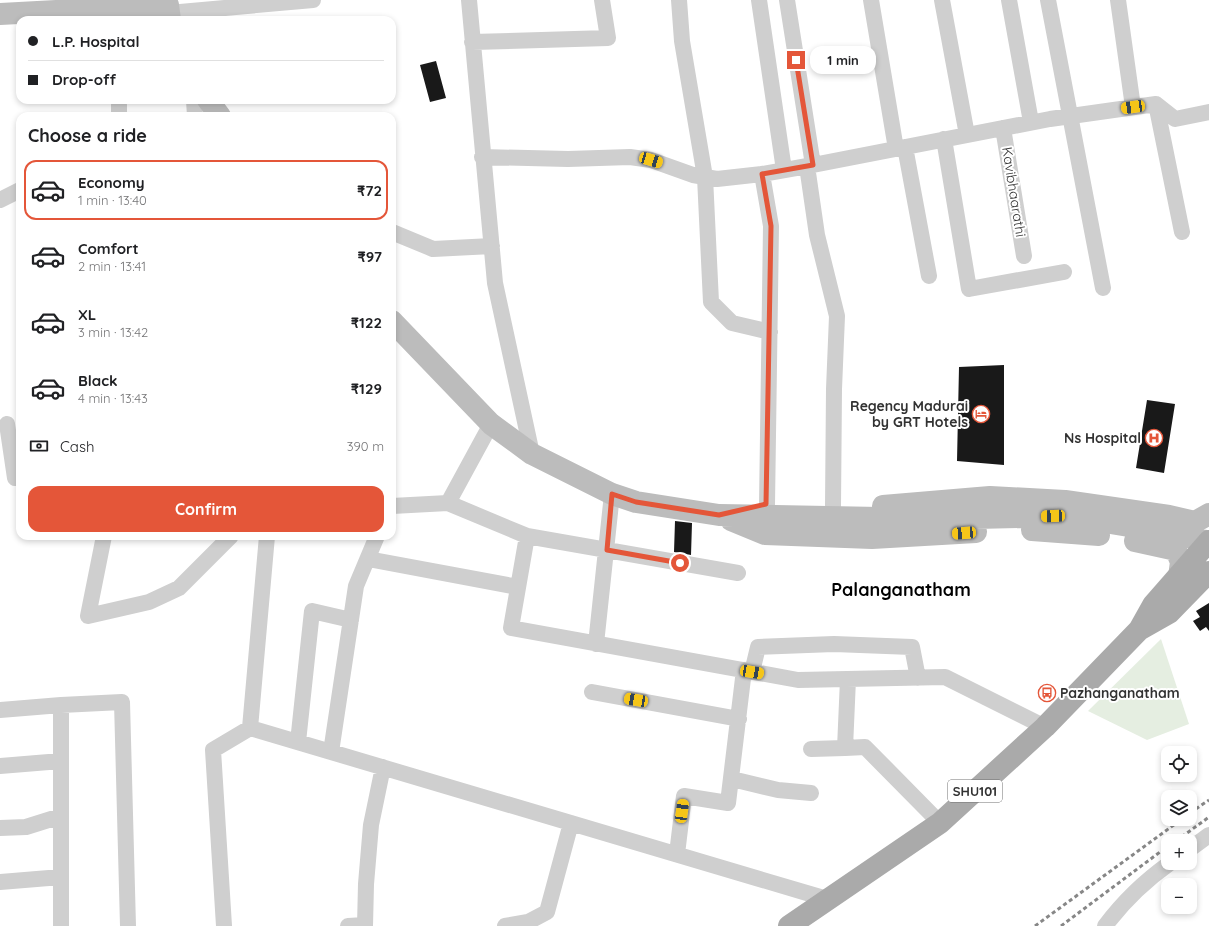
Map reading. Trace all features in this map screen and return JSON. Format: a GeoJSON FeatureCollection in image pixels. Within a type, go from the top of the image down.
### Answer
{"type":"FeatureCollection","features":[{"type":"Feature","properties":{"kind":"main road","name":"SHU101"},"geometry":{"type":"LineString","coordinates":[[789,926],[940,823],[1045,727],[1139,630],[1153,605],[1179,577],[1207,553]]}},
{"type":"Feature","properties":{"kind":"main road","name":"SHU101"},"geometry":{"type":"LineString","coordinates":[[1139,630],[1169,613],[1207,553]]}},
{"type":"Feature","properties":{"kind":"street"},"geometry":{"type":"LineString","coordinates":[[0,14],[165,10],[313,0]]}},
{"type":"Feature","properties":{"kind":"street"},"geometry":{"type":"LineString","coordinates":[[469,0],[482,157],[495,284],[532,454]]}},
{"type":"Feature","properties":{"kind":"street"},"geometry":{"type":"LineString","coordinates":[[472,42],[608,38],[602,0]]}},
{"type":"Feature","properties":{"kind":"street"},"geometry":{"type":"LineString","coordinates":[[679,0],[682,41],[705,177],[711,302],[732,323],[770,332]]}},
{"type":"Feature","properties":{"kind":"street"},"geometry":{"type":"LineString","coordinates":[[759,0],[784,170]]}},
{"type":"Feature","properties":{"kind":"street"},"geometry":{"type":"LineString","coordinates":[[787,0],[810,166],[816,235],[837,316],[834,389],[833,506]]}},
{"type":"Feature","properties":{"kind":"street"},"geometry":{"type":"LineString","coordinates":[[871,0],[929,276]]}},
{"type":"Feature","properties":{"kind":"street"},"geometry":{"type":"LineString","coordinates":[[942,0],[967,135]]}},
{"type":"Feature","properties":{"kind":"street"},"geometry":{"type":"LineString","coordinates":[[1009,0],[1031,122]]}},
{"type":"Feature","properties":{"kind":"street"},"geometry":{"type":"LineString","coordinates":[[1048,0],[1102,288]]}},
{"type":"Feature","properties":{"kind":"street"},"geometry":{"type":"LineString","coordinates":[[1118,0],[1133,107]]}},
{"type":"Feature","properties":{"kind":"street"},"geometry":{"type":"LineString","coordinates":[[482,157],[568,159],[630,157],[651,160],[693,175],[717,179],[762,174],[810,166],[1031,122],[1133,107],[1156,104],[1176,120],[1209,112]]}},
{"type":"Feature","properties":{"kind":"street"},"geometry":{"type":"LineString","coordinates":[[1156,104],[1182,232]]}},
{"type":"Feature","properties":{"kind":"street","name":"Kavibhaarathi"},"geometry":{"type":"LineString","coordinates":[[1003,128],[1024,256]]}},
{"type":"Feature","properties":{"kind":"street"},"geometry":{"type":"LineString","coordinates":[[944,139],[969,289],[1064,272]]}},
{"type":"Feature","properties":{"kind":"street"},"geometry":{"type":"LineString","coordinates":[[762,174],[771,226],[766,504]]}},
{"type":"Feature","properties":{"kind":"street"},"geometry":{"type":"LineString","coordinates":[[0,200],[16,192]]}},
{"type":"Feature","properties":{"kind":"street"},"geometry":{"type":"LineString","coordinates":[[396,234],[433,249],[492,246]]}},
{"type":"Feature","properties":{"kind":"street"},"geometry":{"type":"LineString","coordinates":[[396,325],[491,424],[532,454],[612,494],[636,502],[719,515],[932,519],[1068,516],[1183,535],[1207,553]]}},
{"type":"Feature","properties":{"kind":"street"},"geometry":{"type":"LineString","coordinates":[[9,424],[16,478]]}},
{"type":"Feature","properties":{"kind":"street"},"geometry":{"type":"LineString","coordinates":[[448,503],[491,424]]}},
{"type":"Feature","properties":{"kind":"street"},"geometry":{"type":"LineString","coordinates":[[596,644],[612,494]]}},
{"type":"Feature","properties":{"kind":"street"},"geometry":{"type":"LineString","coordinates":[[719,515],[766,504],[872,506],[990,497],[1065,501],[1169,516],[1195,522],[1209,514]]}},
{"type":"Feature","properties":{"kind":"street"},"geometry":{"type":"LineString","coordinates":[[396,506],[448,503],[527,536],[738,573]]}},
{"type":"Feature","properties":{"kind":"street"},"geometry":{"type":"LineString","coordinates":[[719,515],[765,534],[872,538],[1025,530],[1081,532],[1119,537],[1176,550],[1207,553]]}},
{"type":"Feature","properties":{"kind":"street"},"geometry":{"type":"LineString","coordinates":[[527,536],[511,628],[798,680],[945,677],[1045,727]]}},
{"type":"Feature","properties":{"kind":"street"},"geometry":{"type":"LineString","coordinates":[[103,540],[88,616],[149,602],[179,588],[227,540]]}},
{"type":"Feature","properties":{"kind":"street"},"geometry":{"type":"LineString","coordinates":[[250,728],[267,540]]}},
{"type":"Feature","properties":{"kind":"street"},"geometry":{"type":"LineString","coordinates":[[331,752],[356,586],[375,540]]}},
{"type":"Feature","properties":{"kind":"street"},"geometry":{"type":"LineString","coordinates":[[1176,550],[1180,562],[1179,577]]}},
{"type":"Feature","properties":{"kind":"street"},"geometry":{"type":"LineString","coordinates":[[368,559],[518,587]]}},
{"type":"Feature","properties":{"kind":"street"},"geometry":{"type":"LineString","coordinates":[[298,742],[312,612],[351,620]]}},
{"type":"Feature","properties":{"kind":"street"},"geometry":{"type":"LineString","coordinates":[[677,854],[684,796],[728,803],[739,719],[748,671],[758,647],[834,644],[912,647],[918,678]]}},
{"type":"Feature","properties":{"kind":"street"},"geometry":{"type":"LineString","coordinates":[[845,748],[848,679]]}},
{"type":"Feature","properties":{"kind":"street"},"geometry":{"type":"LineString","coordinates":[[592,692],[739,719]]}},
{"type":"Feature","properties":{"kind":"street"},"geometry":{"type":"LineString","coordinates":[[0,710],[122,702],[128,926]]}},
{"type":"Feature","properties":{"kind":"street"},"geometry":{"type":"LineString","coordinates":[[61,705],[61,926]]}},
{"type":"Feature","properties":{"kind":"street"},"geometry":{"type":"LineString","coordinates":[[224,926],[213,750],[250,728],[827,899]]}},
{"type":"Feature","properties":{"kind":"street"},"geometry":{"type":"LineString","coordinates":[[811,749],[865,747],[940,823]]}},
{"type":"Feature","properties":{"kind":"street"},"geometry":{"type":"LineString","coordinates":[[0,766],[61,761]]}},
{"type":"Feature","properties":{"kind":"street"},"geometry":{"type":"LineString","coordinates":[[348,926],[366,925],[366,884],[371,825],[383,767]]}},
{"type":"Feature","properties":{"kind":"street"},"geometry":{"type":"LineString","coordinates":[[732,779],[778,790],[811,793]]}},
{"type":"Feature","properties":{"kind":"street"},"geometry":{"type":"LineString","coordinates":[[0,828],[26,827],[61,816]]}},
{"type":"Feature","properties":{"kind":"street"},"geometry":{"type":"LineString","coordinates":[[505,926],[546,919],[571,823]]}},
{"type":"Feature","properties":{"kind":"street"},"geometry":{"type":"LineString","coordinates":[[1197,844],[1209,835]]}},
{"type":"Feature","properties":{"kind":"street"},"geometry":{"type":"LineString","coordinates":[[1105,926],[1113,916],[1161,870]]}},
{"type":"Feature","properties":{"kind":"street"},"geometry":{"type":"LineString","coordinates":[[0,882],[61,877]]}},
{"type":"Feature","properties":{"kind":"shaded area"},"geometry":{"type":"Polygon","coordinates":[[[1161,639],[1189,724],[1147,740],[1088,711],[1161,639]]]}},
{"type":"Feature","properties":{"kind":"building"},"geometry":{"type":"Polygon","coordinates":[[[436,61],[446,98],[430,102],[420,65],[436,61]]]}},
{"type":"Feature","properties":{"kind":"building","name":"Regency Madurai by GRT Hotels"},"geometry":{"type":"Polygon","coordinates":[[[1004,365],[1004,465],[957,461],[959,367],[1004,365]]]}},
{"type":"Feature","properties":{"kind":"building"},"geometry":{"type":"Polygon","coordinates":[[[1147,400],[1175,404],[1164,473],[1136,468],[1147,400]]]}},
{"type":"Feature","properties":{"kind":"building"},"geometry":{"type":"Polygon","coordinates":[[[675,521],[692,523],[691,555],[674,552],[675,521]]]}},
{"type":"Feature","properties":{"kind":"building"},"geometry":{"type":"Polygon","coordinates":[[[1209,603],[1209,631],[1206,627],[1200,631],[1193,621],[1200,617],[1196,611],[1209,603]]]}},
{"type":"Feature","properties":{"kind":"railway"},"geometry":{"type":"LineString","coordinates":[[1197,808],[1209,800]]}},
{"type":"Feature","properties":{"kind":"railway"},"geometry":{"type":"LineString","coordinates":[[1186,834],[1209,817]]}},
{"type":"Feature","properties":{"kind":"railway"},"geometry":{"type":"LineString","coordinates":[[1035,926],[1172,826]]}},
{"type":"Feature","properties":{"kind":"railway"},"geometry":{"type":"LineString","coordinates":[[1061,926],[1161,851]]}},
{"type":"Feature","properties":{"kind":"place","name":"Regency Madurai by GRT Hotels"},"geometry":{"type":"Point","coordinates":[981,414]}},
{"type":"Feature","properties":{"kind":"place","name":"Ns Hospital"},"geometry":{"type":"Point","coordinates":[1154,438]}},
{"type":"Feature","properties":{"kind":"place","name":"Pazhanganatham"},"geometry":{"type":"Point","coordinates":[1047,693]}},
{"type":"Feature","properties":{"kind":"district","name":"Palanganatham"},"geometry":{"type":"Point","coordinates":[901,590]}},
{"type":"Feature","properties":{"kind":"route"},"geometry":{"type":"LineString","coordinates":[[680,563],[607,550],[612,494],[636,502],[719,515],[766,504],[771,226],[762,174],[813,165],[796,60]]}}]}
